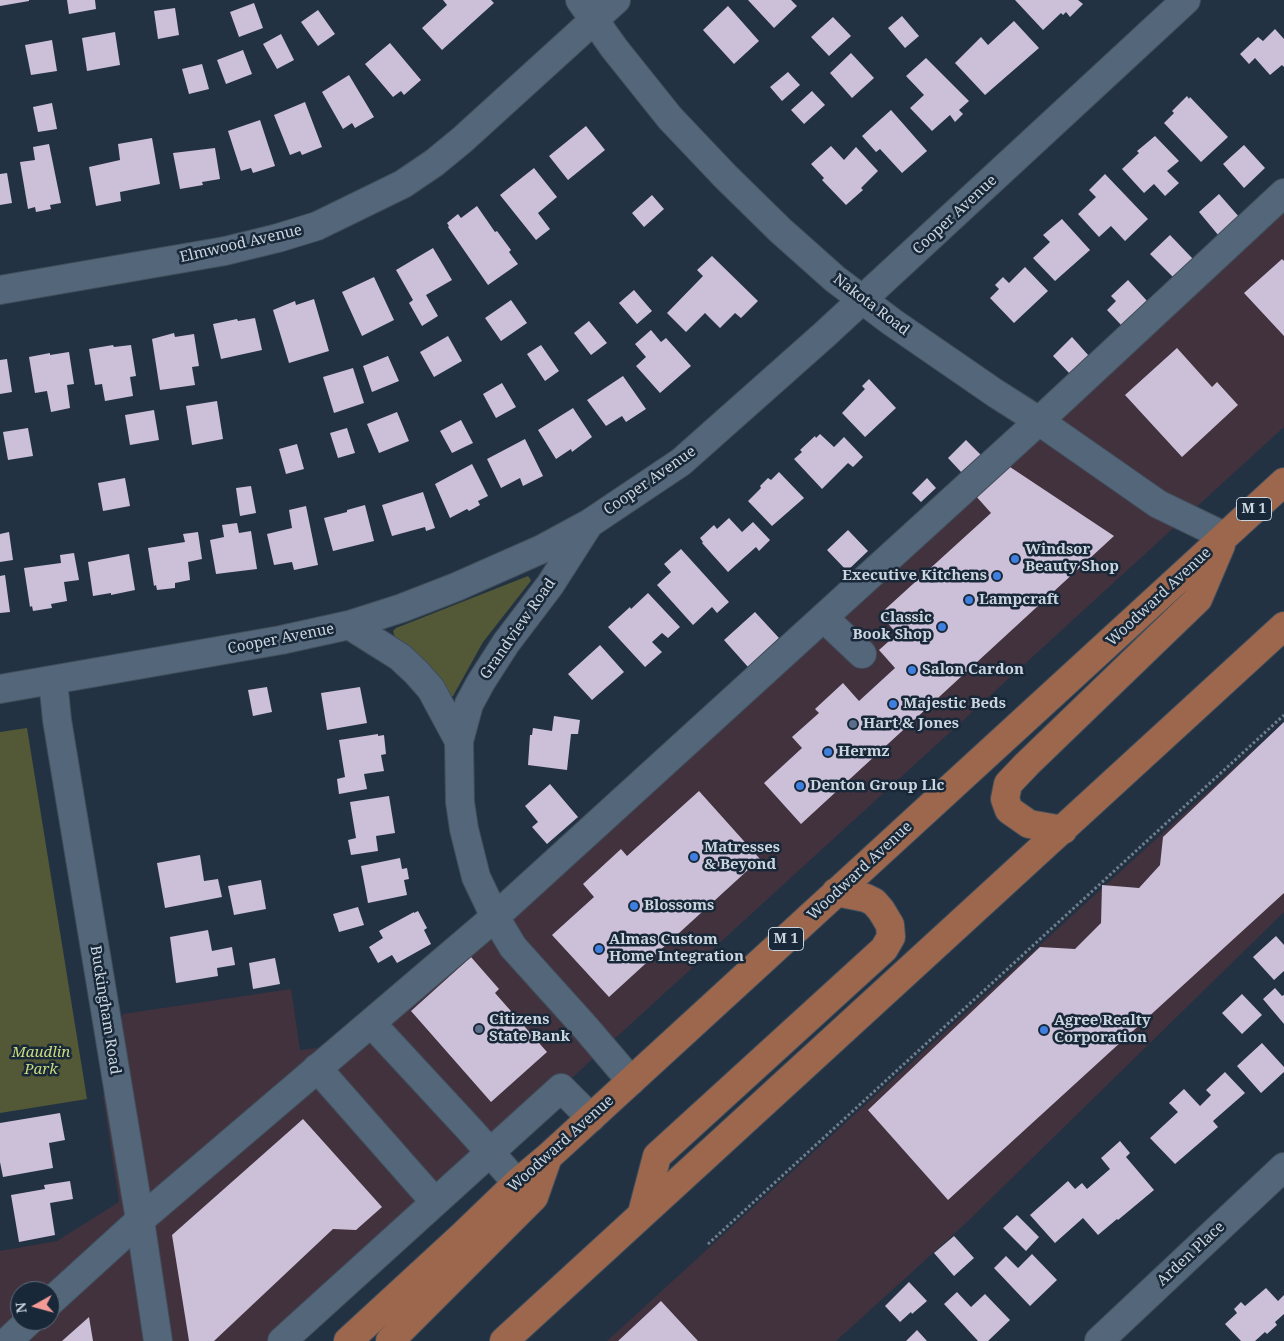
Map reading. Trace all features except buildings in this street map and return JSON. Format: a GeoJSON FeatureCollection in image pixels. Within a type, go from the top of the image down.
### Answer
{"type":"FeatureCollection","features":[{"type":"Feature","properties":{"kind":"main road","name":"Woodward Avenue"},"geometry":{"type":"LineString","coordinates":[[348,1341],[517,1183],[548,1157],[1284,482]]}},
{"type":"Feature","properties":{"kind":"main road"},"geometry":{"type":"LineString","coordinates":[[1063,830],[1029,824],[1009,810],[1005,799],[1008,784],[1026,764],[1198,599],[1224,536]]}},
{"type":"Feature","properties":{"kind":"main road"},"geometry":{"type":"LineString","coordinates":[[504,1341],[1284,626]]}},
{"type":"Feature","properties":{"kind":"main road"},"geometry":{"type":"LineString","coordinates":[[642,1213],[657,1156],[884,949],[891,937],[890,925],[881,910],[874,902],[866,898],[836,892]]}},
{"type":"Feature","properties":{"kind":"main road"},"geometry":{"type":"LineString","coordinates":[[390,1341],[534,1197],[548,1157]]}},
{"type":"Feature","properties":{"kind":"street","name":"Elmwood Avenue"},"geometry":{"type":"LineString","coordinates":[[0,290],[225,251],[317,226],[403,184],[434,163],[462,140],[587,10],[616,0]]}},
{"type":"Feature","properties":{"kind":"street","name":"Cooper Avenue"},"geometry":{"type":"LineString","coordinates":[[0,689],[281,640],[349,624],[402,608],[465,584],[534,553],[590,523],[680,462],[862,300],[1186,0]]}},
{"type":"Feature","properties":{"kind":"street","name":"Nakota Road"},"geometry":{"type":"LineString","coordinates":[[587,10],[614,48],[670,118],[780,230],[862,300],[1158,504],[1224,536]]}},
{"type":"Feature","properties":{"kind":"street"},"geometry":{"type":"LineString","coordinates":[[60,1293],[140,1220],[495,917],[1040,421],[1284,193]]}},
{"type":"Feature","properties":{"kind":"street","name":"Grandview Road"},"geometry":{"type":"LineString","coordinates":[[590,523],[550,585],[506,643],[480,682],[469,704],[459,740],[460,802],[464,829],[476,877],[495,917],[514,947],[585,1026],[631,1081]]}},
{"type":"Feature","properties":{"kind":"street"},"geometry":{"type":"LineString","coordinates":[[824,618],[862,654]]}},
{"type":"Feature","properties":{"kind":"street","name":"Grandview Road"},"geometry":{"type":"LineString","coordinates":[[349,624],[400,657],[416,672],[431,688],[459,740]]}},
{"type":"Feature","properties":{"kind":"street","name":"Buckingham Road"},"geometry":{"type":"LineString","coordinates":[[53,680],[57,720],[140,1220],[158,1341]]}},
{"type":"Feature","properties":{"kind":"street"},"geometry":{"type":"LineString","coordinates":[[371,1023],[517,1183]]}},
{"type":"Feature","properties":{"kind":"street"},"geometry":{"type":"LineString","coordinates":[[317,1068],[435,1202]]}},
{"type":"Feature","properties":{"kind":"street"},"geometry":{"type":"LineString","coordinates":[[282,1341],[561,1088],[590,1118]]}},
{"type":"Feature","properties":{"kind":"street","name":"Arden Place"},"geometry":{"type":"LineString","coordinates":[[1099,1341],[1284,1167]]}},
{"type":"Feature","properties":{"kind":"street"},"geometry":{"type":"LineString","coordinates":[[8,1341],[18,1331]]}},
{"type":"Feature","properties":{"kind":"path"},"geometry":{"type":"LineString","coordinates":[[708,1244],[1284,715]]}},
{"type":"Feature","properties":{"kind":"shaded area"},"geometry":{"type":"Polygon","coordinates":[[[1284,178],[1284,427],[284,1341],[0,1341],[0,1251],[57,1241],[119,1202],[103,1096],[123,1014],[291,989],[300,1050],[318,1048],[503,893],[1284,178]]]}},
{"type":"Feature","properties":{"kind":"shaded area"},"geometry":{"type":"Polygon","coordinates":[[[1284,722],[1284,912],[965,1224],[836,1341],[607,1341],[1284,722]]]}},
{"type":"Feature","properties":{"kind":"green space"},"geometry":{"type":"Polygon","coordinates":[[[528,576],[531,580],[530,582],[483,642],[453,696],[450,697],[395,638],[393,631],[396,628],[528,576]]]}},
{"type":"Feature","properties":{"kind":"green space","name":"Maudlin Park"},"geometry":{"type":"Polygon","coordinates":[[[27,728],[87,1099],[0,1113],[0,732],[27,728]]]}},
{"type":"Feature","properties":{"kind":"place","name":"Windsor Beauty Shop"},"geometry":{"type":"Point","coordinates":[1015,559]}},
{"type":"Feature","properties":{"kind":"place","name":"Executive Kitchens"},"geometry":{"type":"Point","coordinates":[997,576]}},
{"type":"Feature","properties":{"kind":"place","name":"Lampcraft"},"geometry":{"type":"Point","coordinates":[969,600]}},
{"type":"Feature","properties":{"kind":"place","name":"Classic Book Shop"},"geometry":{"type":"Point","coordinates":[942,627]}},
{"type":"Feature","properties":{"kind":"place","name":"Salon Cardon"},"geometry":{"type":"Point","coordinates":[912,670]}},
{"type":"Feature","properties":{"kind":"place","name":"Majestic Beds"},"geometry":{"type":"Point","coordinates":[893,704]}},
{"type":"Feature","properties":{"kind":"place","name":"Hart & Jones"},"geometry":{"type":"Point","coordinates":[853,724]}},
{"type":"Feature","properties":{"kind":"place","name":"Hermz"},"geometry":{"type":"Point","coordinates":[828,752]}},
{"type":"Feature","properties":{"kind":"place","name":"Denton Group Llc"},"geometry":{"type":"Point","coordinates":[800,786]}},
{"type":"Feature","properties":{"kind":"place","name":"Matresses & Beyond"},"geometry":{"type":"Point","coordinates":[694,857]}},
{"type":"Feature","properties":{"kind":"place","name":"Blossoms"},"geometry":{"type":"Point","coordinates":[634,906]}},
{"type":"Feature","properties":{"kind":"place","name":"Almas Custom Home Integration"},"geometry":{"type":"Point","coordinates":[599,949]}},
{"type":"Feature","properties":{"kind":"place","name":"Citizens State Bank"},"geometry":{"type":"Point","coordinates":[479,1029]}},
{"type":"Feature","properties":{"kind":"place","name":"Agree Realty Corporation"},"geometry":{"type":"Point","coordinates":[1044,1030]}}]}
